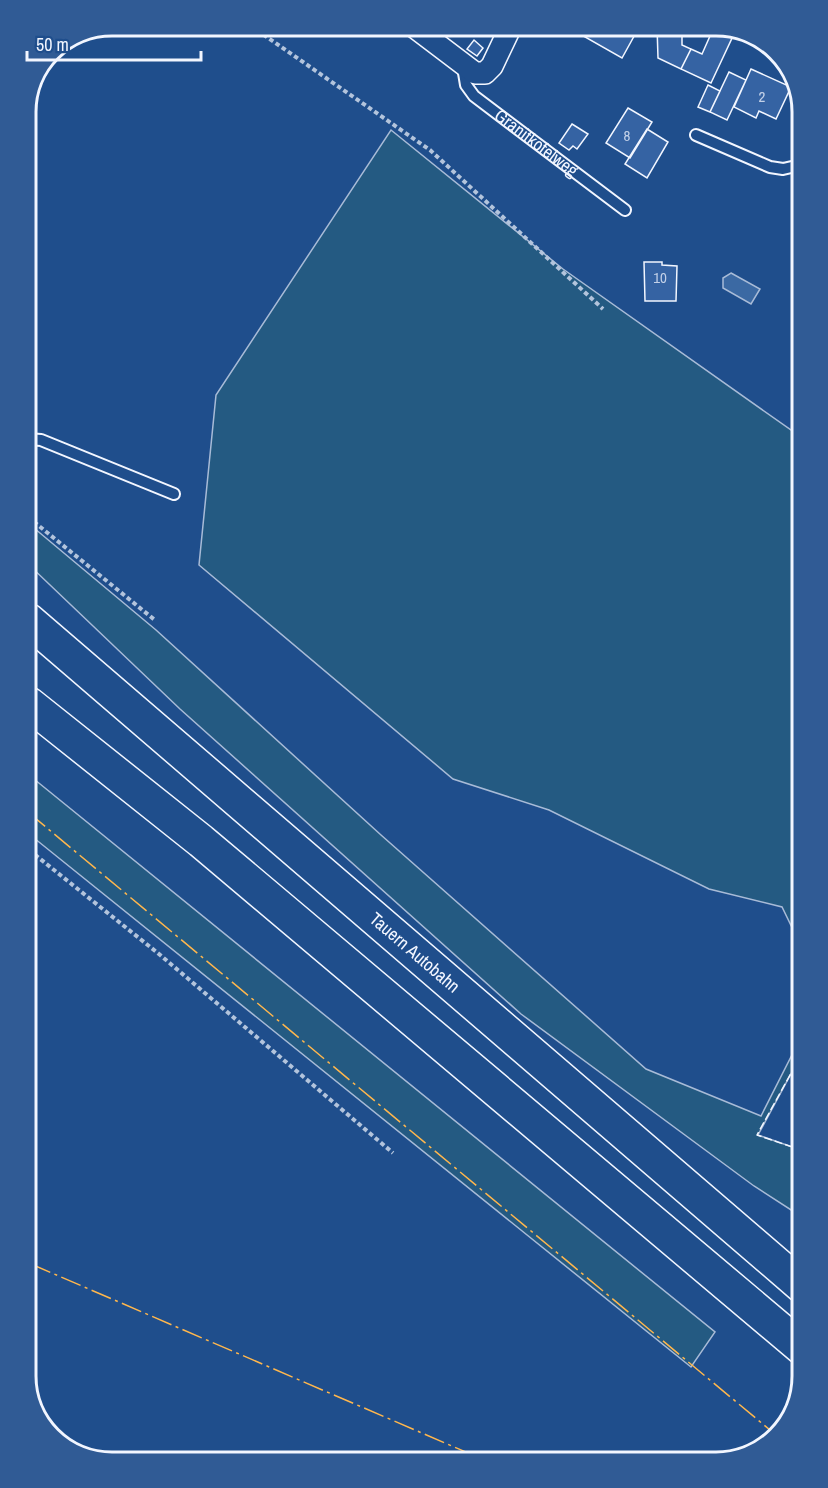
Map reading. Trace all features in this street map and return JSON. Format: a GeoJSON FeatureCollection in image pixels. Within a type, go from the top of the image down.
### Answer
{"type":"FeatureCollection","features":[{"type":"Feature","properties":{"kind":"highway","name":"Tauern Autobahn"},"geometry":{"type":"LineString","coordinates":[[36,627],[792,1277]]}},
{"type":"Feature","properties":{"kind":"highway"},"geometry":{"type":"LineString","coordinates":[[36,710],[201,841],[792,1339]]}},
{"type":"Feature","properties":{"kind":"street"},"geometry":{"type":"LineString","coordinates":[[426,36],[475,73],[485,73],[492,66],[507,36]]}},
{"type":"Feature","properties":{"kind":"lane","name":"Granitkofelweg"},"geometry":{"type":"LineString","coordinates":[[462,63],[466,85],[474,96],[625,210]]}},
{"type":"Feature","properties":{"kind":"lane"},"geometry":{"type":"LineString","coordinates":[[696,135],[770,167],[783,169],[792,167]]}},
{"type":"Feature","properties":{"kind":"lane"},"geometry":{"type":"LineString","coordinates":[[36,439],[174,494]]}},
{"type":"Feature","properties":{"kind":"path"},"geometry":{"type":"LineString","coordinates":[[265,36],[430,150],[603,309]]}},
{"type":"Feature","properties":{"kind":"path"},"geometry":{"type":"LineString","coordinates":[[36,524],[156,621]]}},
{"type":"Feature","properties":{"kind":"path"},"geometry":{"type":"LineString","coordinates":[[36,856],[159,954],[393,1153]]}},
{"type":"Feature","properties":{"kind":"shaded area"},"geometry":{"type":"Polygon","coordinates":[[[391,130],[563,269],[792,431],[792,928],[782,907],[709,889],[549,810],[453,779],[199,565],[216,395],[391,130]]]}},
{"type":"Feature","properties":{"kind":"shaded area"},"geometry":{"type":"Polygon","coordinates":[[[731,273],[760,289],[751,304],[723,288],[723,278],[731,273]]]}},
{"type":"Feature","properties":{"kind":"shaded area"},"geometry":{"type":"Polygon","coordinates":[[[36,530],[156,630],[381,835],[646,1069],[761,1116],[792,1055],[792,1072],[758,1135],[792,1147],[792,1211],[754,1186],[521,1014],[180,709],[36,572],[36,530]]]}},
{"type":"Feature","properties":{"kind":"shaded area"},"geometry":{"type":"Polygon","coordinates":[[[36,781],[715,1332],[691,1367],[36,840],[36,781]]]}},
{"type":"Feature","properties":{"kind":"building"},"geometry":{"type":"Polygon","coordinates":[[[583,36],[634,36],[622,58],[583,36]]]}},
{"type":"Feature","properties":{"kind":"building"},"geometry":{"type":"Polygon","coordinates":[[[657,36],[682,36],[682,45],[691,49],[681,69],[658,58],[657,36]]]}},
{"type":"Feature","properties":{"kind":"building"},"geometry":{"type":"Polygon","coordinates":[[[710,36],[732,37],[711,83],[681,69],[691,49],[702,54],[710,36]]]}},
{"type":"Feature","properties":{"kind":"building"},"geometry":{"type":"Polygon","coordinates":[[[474,40],[483,48],[477,56],[467,49],[474,40]]]}},
{"type":"Feature","properties":{"kind":"building"},"geometry":{"type":"Polygon","coordinates":[[[751,69],[787,85],[789,91],[776,119],[759,111],[756,118],[734,107],[751,69]]]}},
{"type":"Feature","properties":{"kind":"building"},"geometry":{"type":"Polygon","coordinates":[[[729,72],[746,80],[727,120],[710,112],[729,72]]]}},
{"type":"Feature","properties":{"kind":"building"},"geometry":{"type":"Polygon","coordinates":[[[708,85],[720,91],[710,112],[698,107],[708,85]]]}},
{"type":"Feature","properties":{"kind":"building"},"geometry":{"type":"Polygon","coordinates":[[[628,108],[652,122],[630,158],[606,143],[628,108]]]}},
{"type":"Feature","properties":{"kind":"building"},"geometry":{"type":"Polygon","coordinates":[[[572,124],[588,134],[577,149],[573,146],[569,150],[559,143],[572,124]]]}},
{"type":"Feature","properties":{"kind":"building"},"geometry":{"type":"Polygon","coordinates":[[[647,129],[668,142],[647,178],[625,164],[647,129]]]}},
{"type":"Feature","properties":{"kind":"building"},"geometry":{"type":"Polygon","coordinates":[[[644,262],[662,262],[662,265],[677,266],[676,301],[645,301],[644,262]]]}},
{"type":"Feature","properties":{"kind":"fence"},"geometry":{"type":"LineString","coordinates":[[792,1071],[757,1135],[792,1147]]}},
{"type":"Feature","properties":{"kind":"power"},"geometry":{"type":"LineString","coordinates":[[36,819],[769,1429]]}},
{"type":"Feature","properties":{"kind":"power"},"geometry":{"type":"LineString","coordinates":[[36,1266],[466,1452]]}}]}
